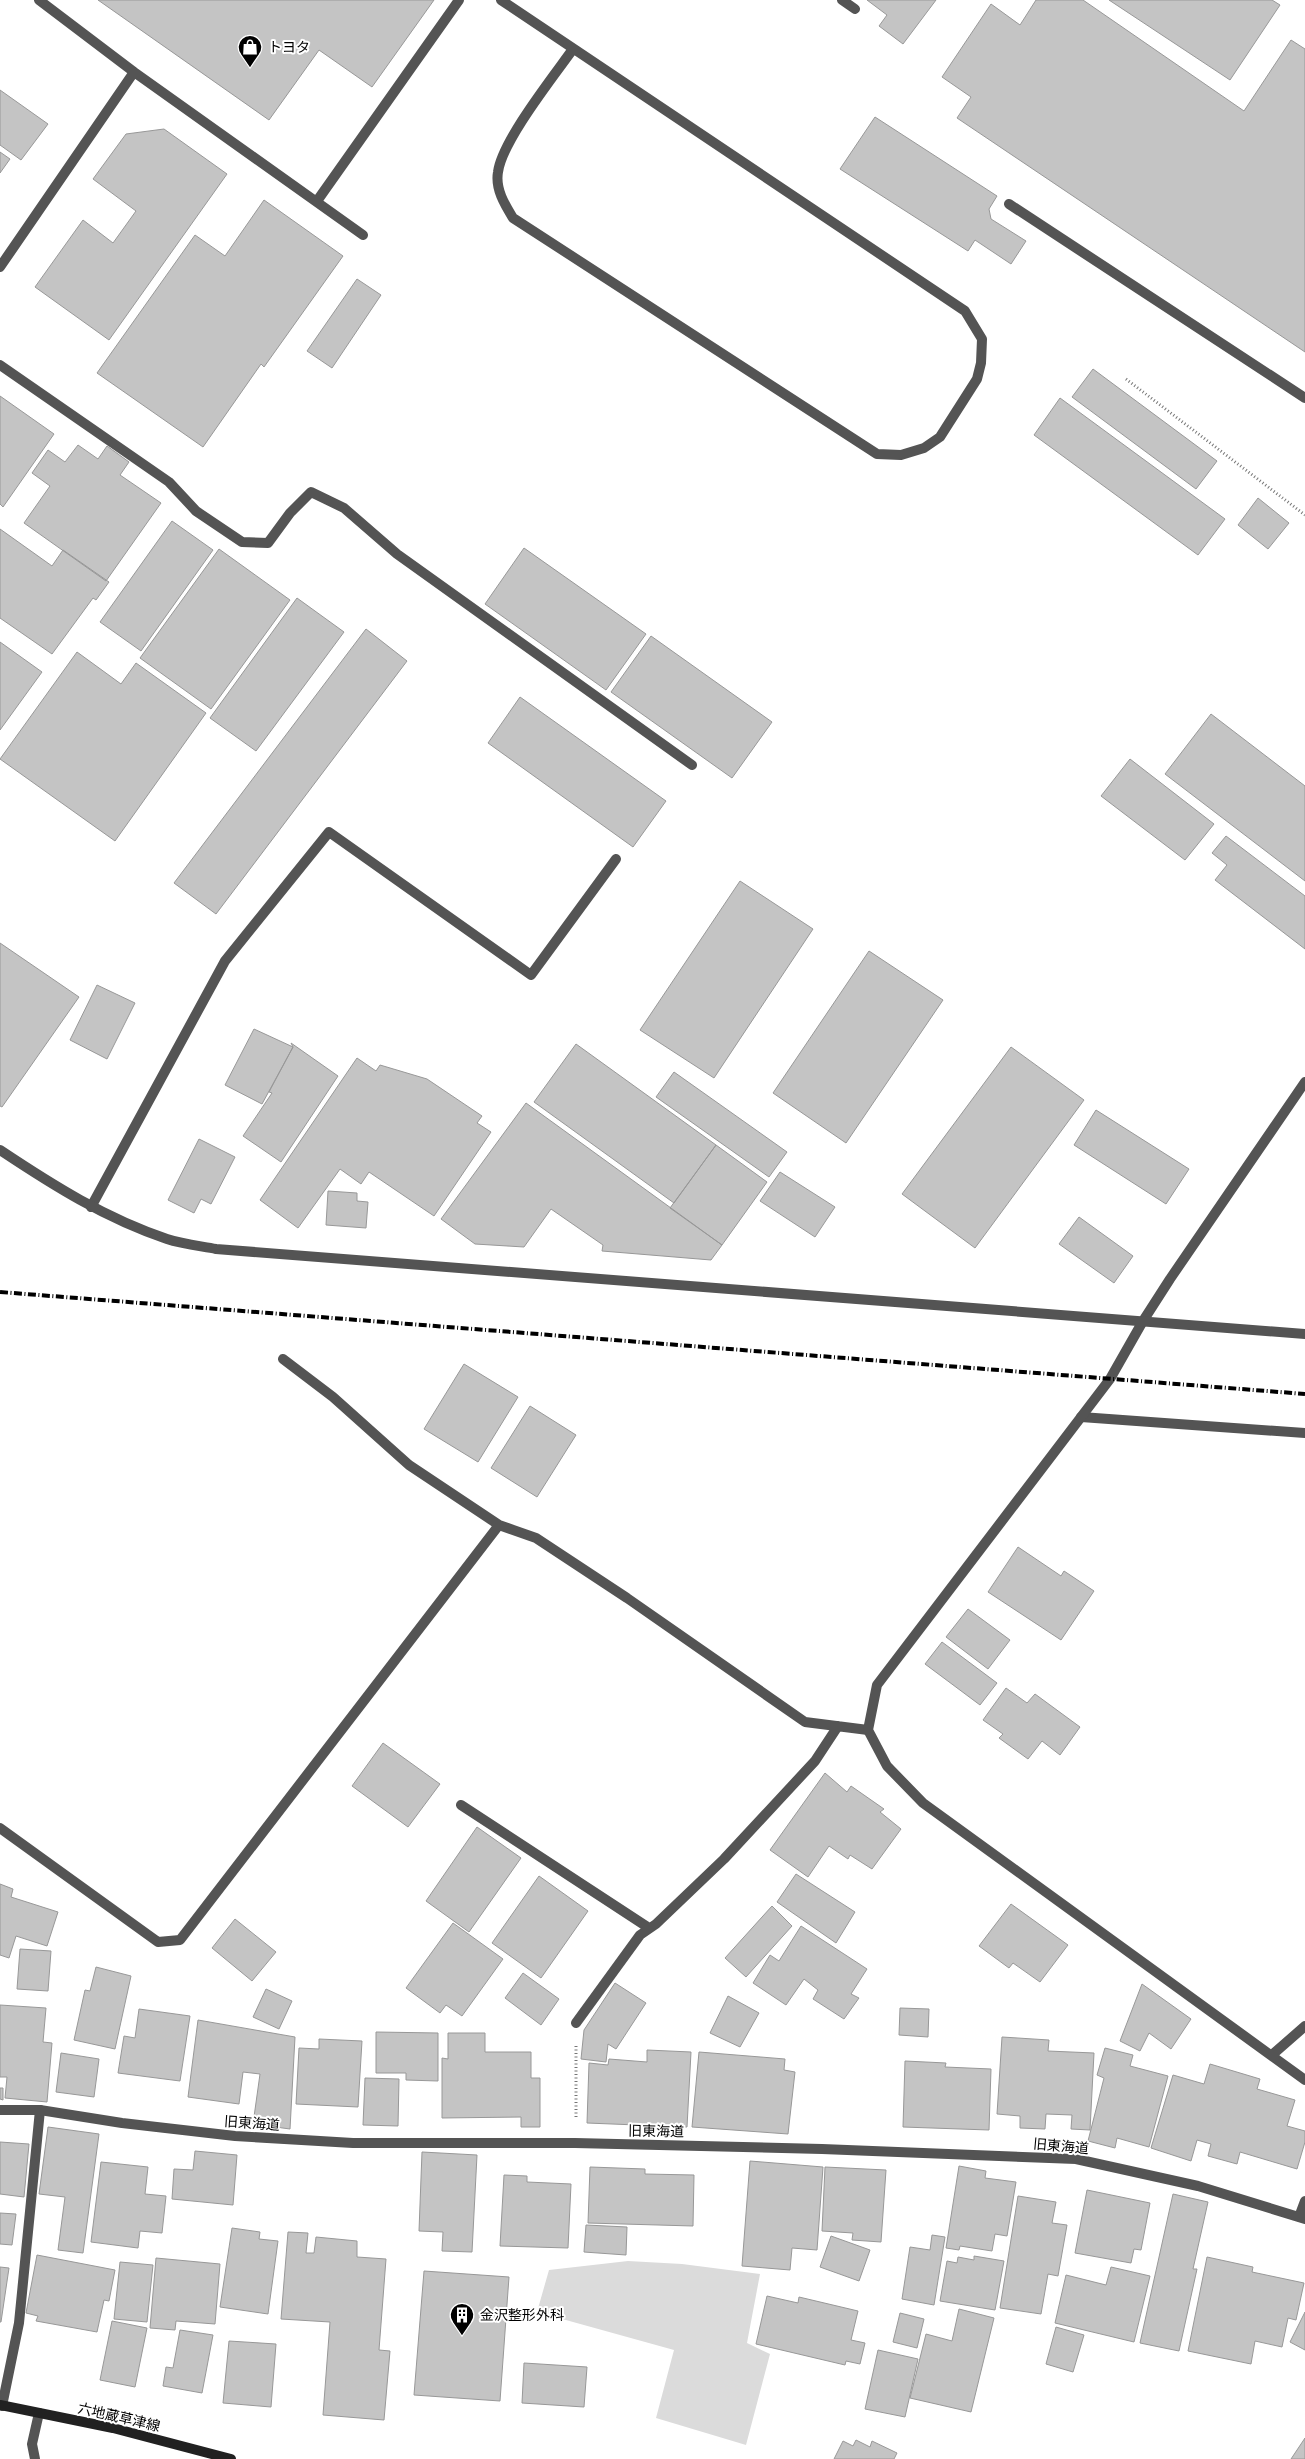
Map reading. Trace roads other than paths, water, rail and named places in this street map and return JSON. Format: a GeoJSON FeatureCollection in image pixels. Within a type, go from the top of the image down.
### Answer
{"type":"FeatureCollection","features":[{"type":"Feature","properties":{"kind":"main road","name":"六地蔵草津線"},"geometry":{"type":"LineString","coordinates":[[1,2405],[113,2428],[231,2459]]}},
{"type":"Feature","properties":{"kind":"street"},"geometry":{"type":"LineString","coordinates":[[39,0],[134,72],[363,235]]}},
{"type":"Feature","properties":{"kind":"street"},"geometry":{"type":"LineString","coordinates":[[317,201],[459,0]]}},
{"type":"Feature","properties":{"kind":"street"},"geometry":{"type":"LineString","coordinates":[[501,0],[573,48],[965,311],[982,339],[981,363],[977,379],[940,437],[924,448],[901,455],[877,454],[513,218],[501,198],[497,173],[505,148],[573,48]]}},
{"type":"Feature","properties":{"kind":"street"},"geometry":{"type":"LineString","coordinates":[[842,0],[855,9]]}},
{"type":"Feature","properties":{"kind":"street"},"geometry":{"type":"LineString","coordinates":[[0,266],[134,72]]}},
{"type":"Feature","properties":{"kind":"street"},"geometry":{"type":"LineString","coordinates":[[1009,204],[1305,398]]}},
{"type":"Feature","properties":{"kind":"street"},"geometry":{"type":"LineString","coordinates":[[0,365],[169,482],[196,511],[242,542],[268,542],[290,513],[311,492],[344,508],[397,554],[692,765]]}},
{"type":"Feature","properties":{"kind":"street"},"geometry":{"type":"LineString","coordinates":[[91,1207],[225,961],[330,832],[531,975],[616,859]]}},
{"type":"Feature","properties":{"kind":"street"},"geometry":{"type":"LineString","coordinates":[[1305,1082],[1143,1321],[1110,1379],[877,1685],[868,1730],[887,1766],[923,1803],[1305,2080]]}},
{"type":"Feature","properties":{"kind":"street"},"geometry":{"type":"LineString","coordinates":[[0,1150],[66,1194],[120,1221],[168,1239],[216,1249],[1305,1334]]}},
{"type":"Feature","properties":{"kind":"street"},"geometry":{"type":"LineString","coordinates":[[283,1359],[333,1397],[410,1465],[499,1525],[536,1538],[627,1598],[805,1722],[868,1730]]}},
{"type":"Feature","properties":{"kind":"street"},"geometry":{"type":"LineString","coordinates":[[1081,1417],[1305,1433]]}},
{"type":"Feature","properties":{"kind":"street"},"geometry":{"type":"LineString","coordinates":[[0,1828],[158,1942],[180,1940],[499,1525]]}},
{"type":"Feature","properties":{"kind":"street"},"geometry":{"type":"LineString","coordinates":[[576,2023],[640,1935],[650,1928],[730,1852],[815,1761],[838,1726]]}},
{"type":"Feature","properties":{"kind":"street"},"geometry":{"type":"LineString","coordinates":[[461,1806],[650,1928]]}},
{"type":"Feature","properties":{"kind":"street"},"geometry":{"type":"LineString","coordinates":[[1272,2055],[1305,2026]]}},
{"type":"Feature","properties":{"kind":"street","name":"旧東海道"},"geometry":{"type":"LineString","coordinates":[[0,2110],[40,2110],[122,2124],[235,2136],[353,2143],[575,2143],[822,2149],[1076,2159],[1198,2186],[1302,2218]]}},
{"type":"Feature","properties":{"kind":"street"},"geometry":{"type":"LineString","coordinates":[[1,2405],[19,2323],[40,2110]]}},
{"type":"Feature","properties":{"kind":"street"},"geometry":{"type":"LineString","coordinates":[[1302,2218],[1305,2201]]}},
{"type":"Feature","properties":{"kind":"street"},"geometry":{"type":"LineString","coordinates":[[35,2459],[32,2444],[40,2413]]}},
{"type":"Feature","properties":{"kind":"railway"},"geometry":{"type":"LineString","coordinates":[[0,1292],[1305,1394]]}},
{"type":"Feature","properties":{"kind":"place","name":"トヨタ"},"geometry":{"type":"Point","coordinates":[250,68]}},
{"type":"Feature","properties":{"kind":"place","name":"金沢整形外科"},"geometry":{"type":"Point","coordinates":[462,2336]}}]}
